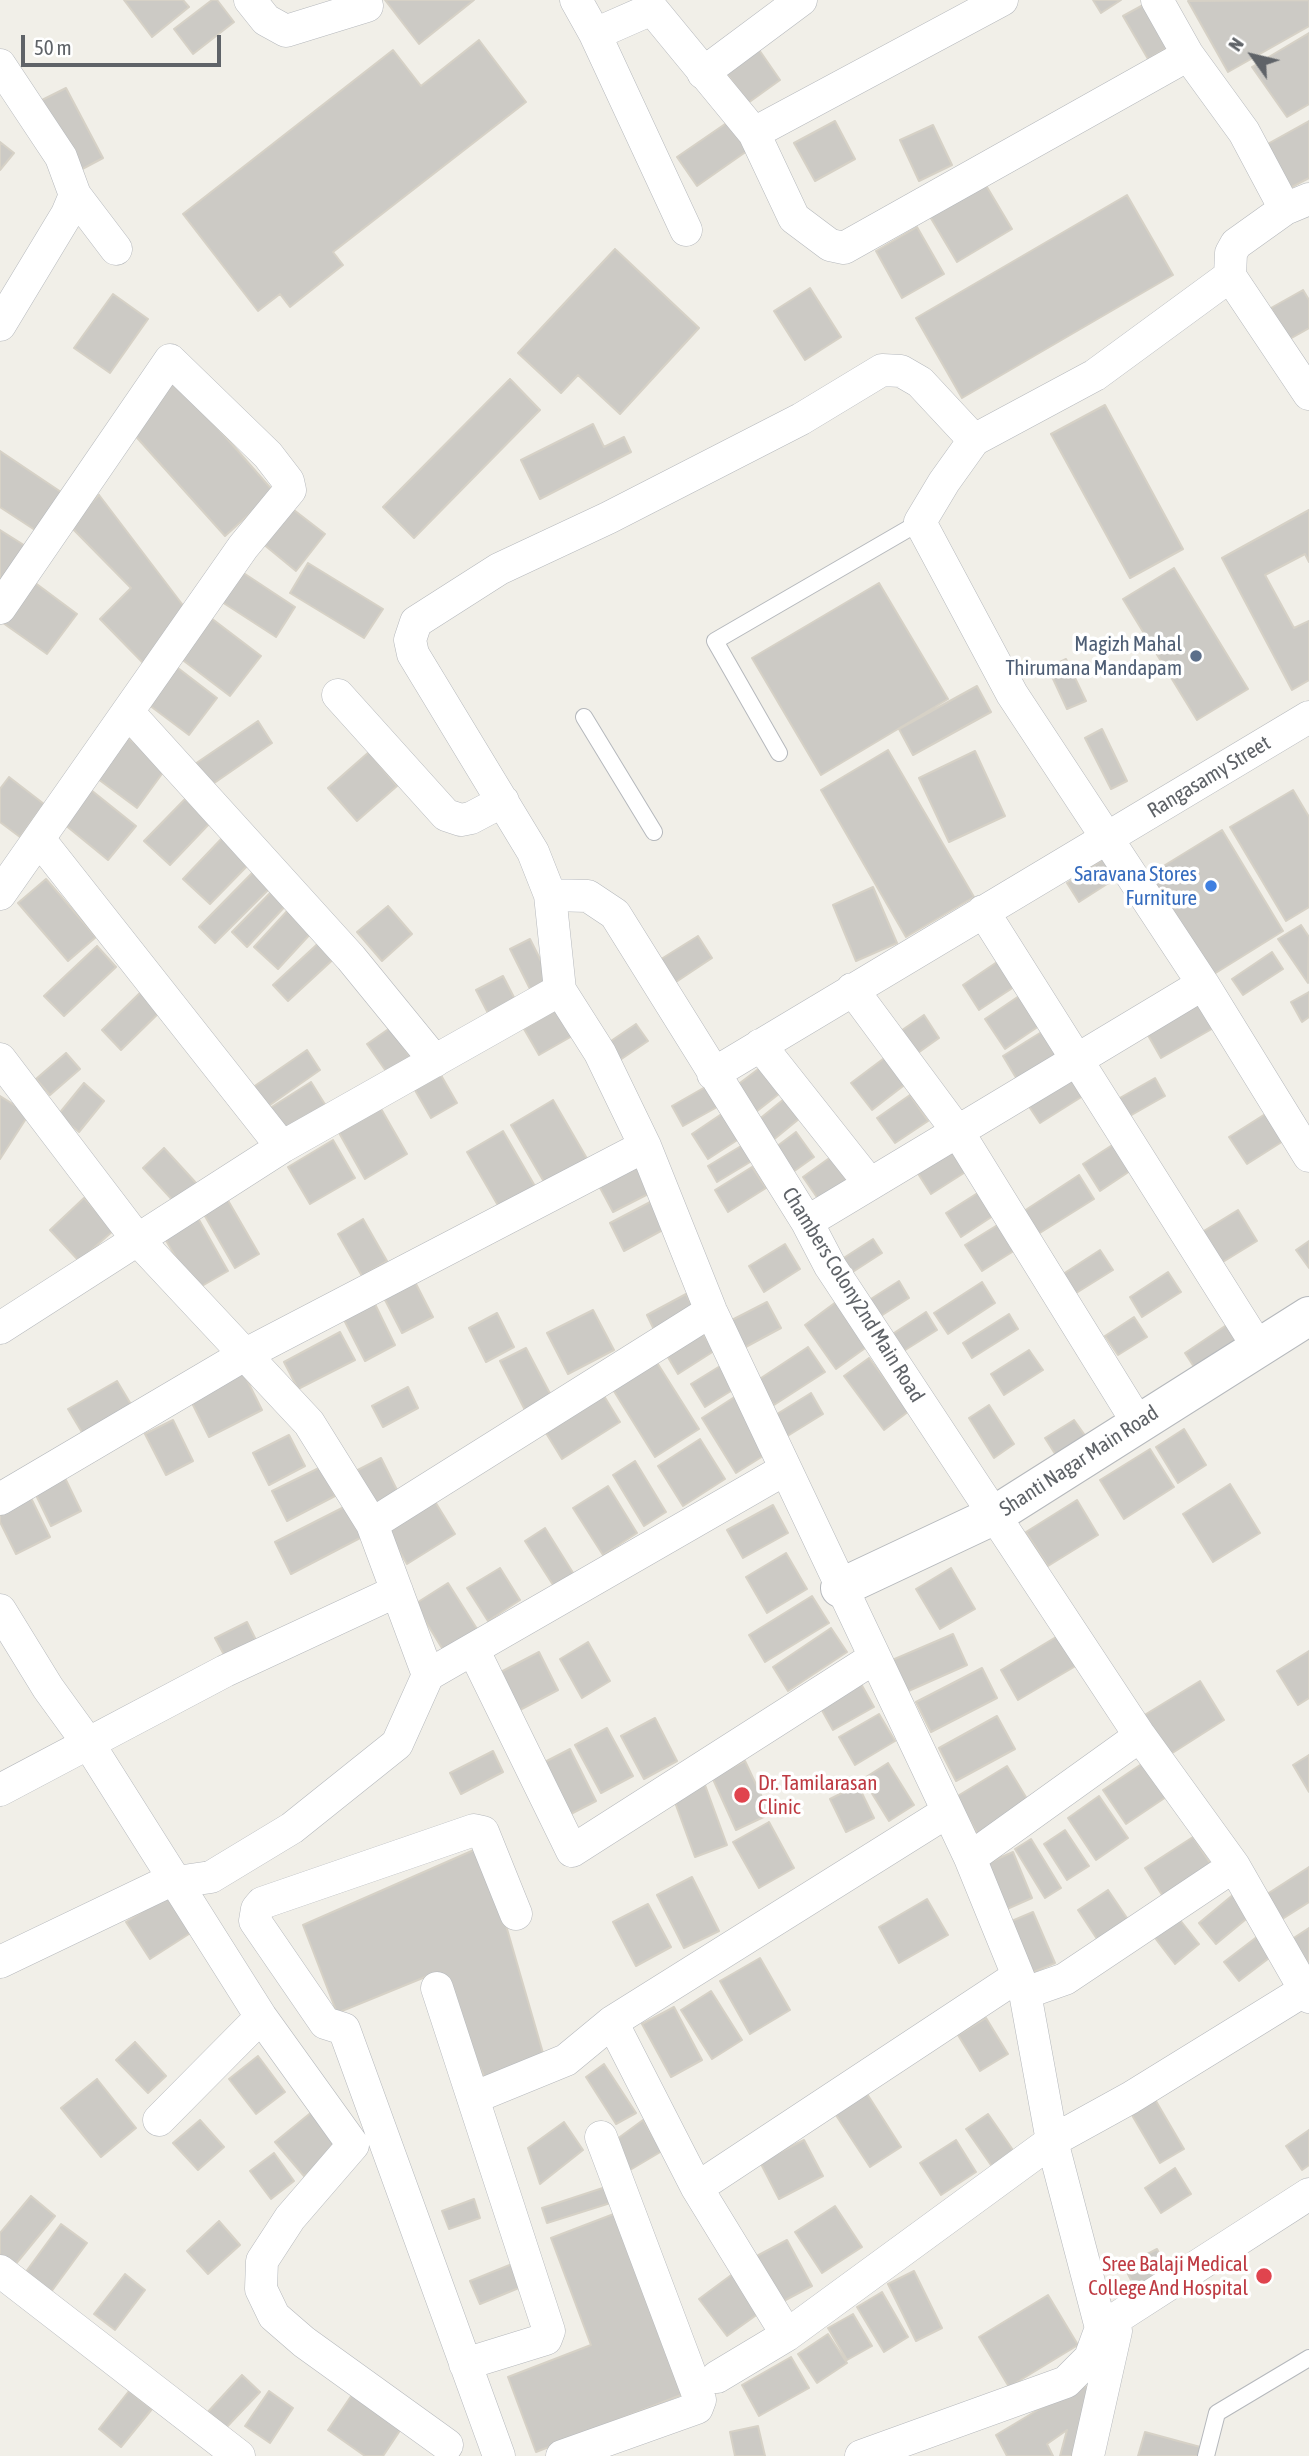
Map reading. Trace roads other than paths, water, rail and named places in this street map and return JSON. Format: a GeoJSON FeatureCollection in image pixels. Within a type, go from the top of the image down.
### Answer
{"type":"FeatureCollection","features":[{"type":"Feature","properties":{"kind":"street"},"geometry":{"type":"LineString","coordinates":[[250,0],[266,20],[286,32],[368,6]]}},
{"type":"Feature","properties":{"kind":"street"},"geometry":{"type":"LineString","coordinates":[[576,0],[595,34],[686,230]]}},
{"type":"Feature","properties":{"kind":"street"},"geometry":{"type":"LineString","coordinates":[[703,73],[801,0]]}},
{"type":"Feature","properties":{"kind":"street"},"geometry":{"type":"LineString","coordinates":[[754,133],[1002,0]]}},
{"type":"Feature","properties":{"kind":"street"},"geometry":{"type":"LineString","coordinates":[[1157,0],[1188,55],[1297,204],[1236,244],[1230,253],[1230,276],[1309,394]]}},
{"type":"Feature","properties":{"kind":"street"},"geometry":{"type":"LineString","coordinates":[[595,34],[659,5],[703,73],[754,133],[794,218],[830,245],[844,248],[1188,55]]}},
{"type":"Feature","properties":{"kind":"street"},"geometry":{"type":"LineString","coordinates":[[0,65],[61,158],[75,195],[116,249]]}},
{"type":"Feature","properties":{"kind":"street"},"geometry":{"type":"LineString","coordinates":[[0,325],[67,214],[75,195]]}},
{"type":"Feature","properties":{"kind":"street"},"geometry":{"type":"LineString","coordinates":[[1230,276],[1095,375],[974,440],[944,482],[920,523],[1012,694],[1203,984],[1309,1156]]}},
{"type":"Feature","properties":{"kind":"street"},"geometry":{"type":"LineString","coordinates":[[0,608],[170,360],[268,455],[289,481],[290,490],[243,547],[0,894]]}},
{"type":"Feature","properties":{"kind":"street"},"geometry":{"type":"LineString","coordinates":[[974,440],[920,382],[901,371],[882,370],[801,418],[608,518],[499,569],[416,622],[410,640],[414,654],[533,852],[550,895],[560,990],[600,1053],[645,1146],[711,1311],[970,1858],[1021,1985],[1052,2141],[1110,2322],[1088,2456]]}},
{"type":"Feature","properties":{"kind":"street"},"geometry":{"type":"LineString","coordinates":[[338,695],[434,806],[446,815],[461,820],[471,818],[503,801]]}},
{"type":"Feature","properties":{"kind":"street"},"geometry":{"type":"LineString","coordinates":[[128,712],[351,958],[435,1061]]}},
{"type":"Feature","properties":{"kind":"street","name":"Rangasamy Street"},"geometry":{"type":"LineString","coordinates":[[713,1074],[1309,716]]}},
{"type":"Feature","properties":{"kind":"street"},"geometry":{"type":"LineString","coordinates":[[39,839],[282,1147]]}},
{"type":"Feature","properties":{"kind":"street","name":"Chambers Colony2nd Main Road"},"geometry":{"type":"LineString","coordinates":[[550,895],[588,896],[615,914],[807,1222],[830,1266],[1140,1736],[1234,1866],[1307,1993]]}},
{"type":"Feature","properties":{"kind":"street"},"geometry":{"type":"LineString","coordinates":[[983,911],[1258,1346]]}},
{"type":"Feature","properties":{"kind":"street"},"geometry":{"type":"LineString","coordinates":[[807,1222],[1203,984]]}},
{"type":"Feature","properties":{"kind":"street"},"geometry":{"type":"LineString","coordinates":[[852,989],[958,1132],[1138,1423]]}},
{"type":"Feature","properties":{"kind":"street"},"geometry":{"type":"LineString","coordinates":[[0,1328],[282,1147],[560,990]]}},
{"type":"Feature","properties":{"kind":"street"},"geometry":{"type":"LineString","coordinates":[[760,1045],[870,1184]]}},
{"type":"Feature","properties":{"kind":"street"},"geometry":{"type":"LineString","coordinates":[[0,1059],[137,1238],[309,1423],[372,1524],[428,1675]]}},
{"type":"Feature","properties":{"kind":"street"},"geometry":{"type":"LineString","coordinates":[[0,1499],[246,1354],[645,1146]]}},
{"type":"Feature","properties":{"kind":"street"},"geometry":{"type":"LineString","coordinates":[[372,1524],[711,1311]]}},
{"type":"Feature","properties":{"kind":"street","name":"Shanti Nagar Main Road"},"geometry":{"type":"LineString","coordinates":[[840,1588],[993,1516],[1258,1346],[1309,1317]]}},
{"type":"Feature","properties":{"kind":"street"},"geometry":{"type":"LineString","coordinates":[[0,1962],[163,1884],[211,1877],[292,1828],[397,1744],[428,1675],[784,1470]]}},
{"type":"Feature","properties":{"kind":"street"},"geometry":{"type":"LineString","coordinates":[[0,1790],[90,1746],[225,1671],[397,1591]]}},
{"type":"Feature","properties":{"kind":"street"},"geometry":{"type":"LineString","coordinates":[[0,1610],[48,1688],[90,1746],[261,2017],[353,2145],[290,2218],[261,2261],[261,2289],[274,2316],[441,2452]]}},
{"type":"Feature","properties":{"kind":"street"},"geometry":{"type":"LineString","coordinates":[[473,1649],[572,1851],[874,1658]]}},
{"type":"Feature","properties":{"kind":"street"},"geometry":{"type":"LineString","coordinates":[[970,1858],[1140,1736]]}},
{"type":"Feature","properties":{"kind":"street"},"geometry":{"type":"LineString","coordinates":[[473,2098],[566,2060],[612,2022],[947,1812]]}},
{"type":"Feature","properties":{"kind":"street"},"geometry":{"type":"LineString","coordinates":[[499,2456],[344,2029],[326,2023],[255,1921],[257,1909],[262,1903],[474,1830],[483,1832],[516,1914]]}},
{"type":"Feature","properties":{"kind":"street"},"geometry":{"type":"LineString","coordinates":[[697,2188],[1021,1985],[1065,1979],[1234,1866]]}},
{"type":"Feature","properties":{"kind":"street"},"geometry":{"type":"LineString","coordinates":[[437,1988],[549,2331],[546,2339],[466,2364]]}},
{"type":"Feature","properties":{"kind":"street"},"geometry":{"type":"LineString","coordinates":[[717,2377],[787,2335],[1052,2141],[1307,1993]]}},
{"type":"Feature","properties":{"kind":"street"},"geometry":{"type":"LineString","coordinates":[[159,2120],[261,2017]]}},
{"type":"Feature","properties":{"kind":"street"},"geometry":{"type":"LineString","coordinates":[[612,2022],[697,2188],[787,2335]]}},
{"type":"Feature","properties":{"kind":"street"},"geometry":{"type":"LineString","coordinates":[[562,2456],[697,2408],[700,2400],[601,2137]]}},
{"type":"Feature","properties":{"kind":"street"},"geometry":{"type":"LineString","coordinates":[[861,2456],[900,2449],[1066,2382],[1090,2358],[1110,2322],[1309,2194]]}},
{"type":"Feature","properties":{"kind":"street"},"geometry":{"type":"LineString","coordinates":[[0,2271],[239,2456]]}},
{"type":"Feature","properties":{"kind":"lane"},"geometry":{"type":"LineString","coordinates":[[779,753],[715,641],[920,523]]}},
{"type":"Feature","properties":{"kind":"lane"},"geometry":{"type":"LineString","coordinates":[[584,717],[654,832]]}},
{"type":"Feature","properties":{"kind":"lane"},"geometry":{"type":"LineString","coordinates":[[1206,2456],[1217,2413],[1309,2358]]}},
{"type":"Feature","properties":{"kind":"place","name":"Magizh Mahal Thirumana Mandapam"},"geometry":{"type":"Point","coordinates":[1196,656]}},
{"type":"Feature","properties":{"kind":"place","name":"Saravana Stores Furniture"},"geometry":{"type":"Point","coordinates":[1211,886]}},
{"type":"Feature","properties":{"kind":"place","name":"Dr. Tamilarasan Clinic"},"geometry":{"type":"Point","coordinates":[742,1795]}},
{"type":"Feature","properties":{"kind":"place","name":"Sree Balaji Medical College And Hospital"},"geometry":{"type":"Point","coordinates":[1264,2276]}}]}
